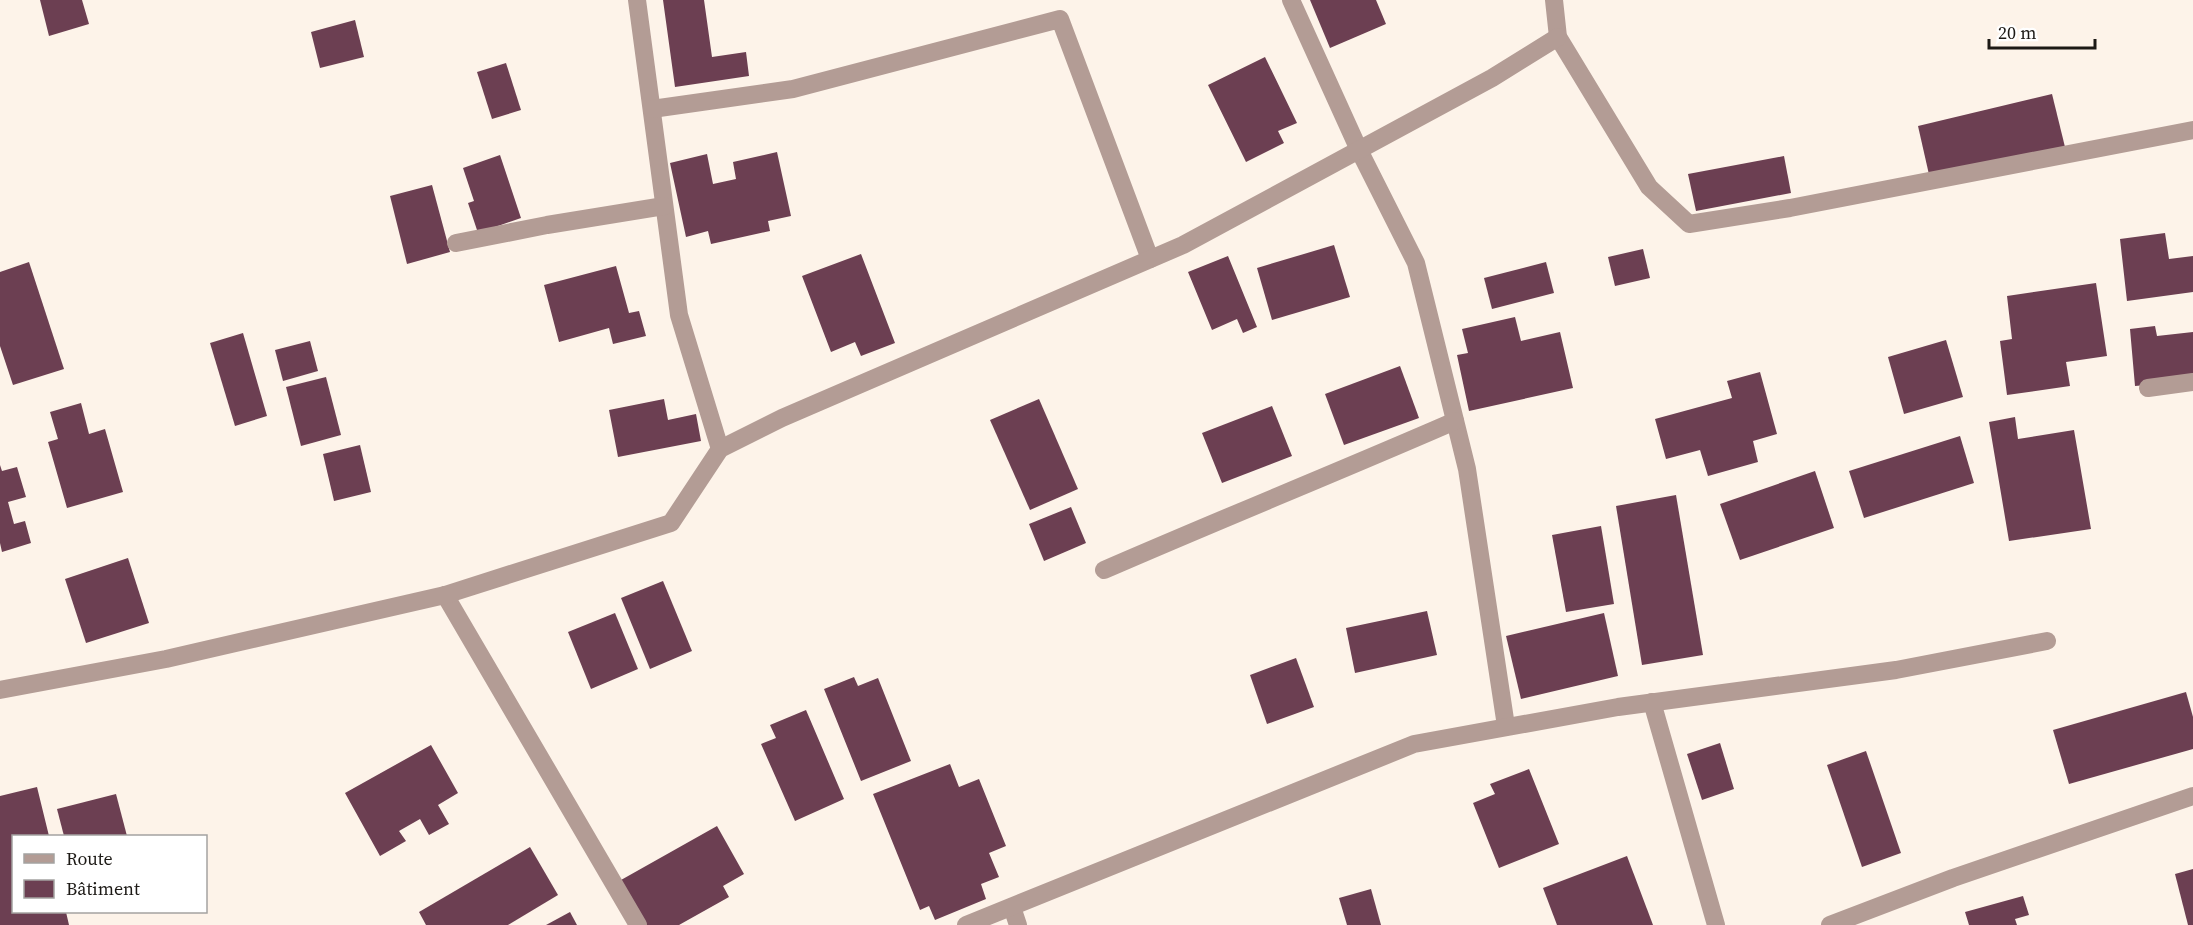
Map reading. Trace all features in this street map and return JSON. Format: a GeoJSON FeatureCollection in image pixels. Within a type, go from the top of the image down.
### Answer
{"type":"FeatureCollection","features":[{"type":"Feature","properties":{"kind":"street"},"geometry":{"type":"LineString","coordinates":[[637,0],[678,315],[720,449]]}},
{"type":"Feature","properties":{"kind":"street"},"geometry":{"type":"LineString","coordinates":[[1291,0],[1359,150],[1416,263],[1467,469],[1506,726]]}},
{"type":"Feature","properties":{"kind":"street"},"geometry":{"type":"LineString","coordinates":[[1554,0],[1558,37],[1649,187],[1689,224],[1791,208],[2193,130]]}},
{"type":"Feature","properties":{"kind":"street"},"geometry":{"type":"LineString","coordinates":[[652,109],[793,89],[1060,18],[1150,259]]}},
{"type":"Feature","properties":{"kind":"street"},"geometry":{"type":"LineString","coordinates":[[0,690],[166,659],[445,595],[671,523],[720,449],[793,413],[1183,245],[1492,78],[1558,37]]}},
{"type":"Feature","properties":{"kind":"street"},"geometry":{"type":"LineString","coordinates":[[456,243],[664,206]]}},
{"type":"Feature","properties":{"kind":"street"},"geometry":{"type":"LineString","coordinates":[[2148,388],[2193,382]]}},
{"type":"Feature","properties":{"kind":"street"},"geometry":{"type":"LineString","coordinates":[[1104,570],[1455,421]]}},
{"type":"Feature","properties":{"kind":"street"},"geometry":{"type":"LineString","coordinates":[[445,595],[638,925]]}},
{"type":"Feature","properties":{"kind":"street"},"geometry":{"type":"LineString","coordinates":[[966,925],[1414,744],[1652,702],[1896,670],[2047,641]]}},
{"type":"Feature","properties":{"kind":"street"},"geometry":{"type":"LineString","coordinates":[[1652,702],[1716,925]]}},
{"type":"Feature","properties":{"kind":"street"},"geometry":{"type":"LineString","coordinates":[[1830,925],[1953,878],[2193,796]]}},
{"type":"Feature","properties":{"kind":"street"},"geometry":{"type":"LineString","coordinates":[[1012,906],[1018,925]]}},
{"type":"Feature","properties":{"kind":"building"},"geometry":{"type":"Polygon","coordinates":[[[40,0],[82,0],[89,24],[49,36],[40,0]]]}},
{"type":"Feature","properties":{"kind":"building"},"geometry":{"type":"Polygon","coordinates":[[[663,0],[704,0],[712,57],[746,52],[749,76],[675,87],[663,0]]]}},
{"type":"Feature","properties":{"kind":"building"},"geometry":{"type":"Polygon","coordinates":[[[1310,0],[1376,0],[1386,24],[1330,48],[1310,0]]]}},
{"type":"Feature","properties":{"kind":"building"},"geometry":{"type":"Polygon","coordinates":[[[355,20],[364,57],[320,68],[311,32],[355,20]]]}},
{"type":"Feature","properties":{"kind":"building"},"geometry":{"type":"Polygon","coordinates":[[[1265,57],[1297,123],[1278,131],[1284,143],[1246,162],[1208,85],[1265,57]]]}},
{"type":"Feature","properties":{"kind":"building"},"geometry":{"type":"Polygon","coordinates":[[[506,63],[521,110],[492,119],[477,72],[506,63]]]}},
{"type":"Feature","properties":{"kind":"building"},"geometry":{"type":"Polygon","coordinates":[[[2052,94],[2065,147],[1930,179],[1918,126],[2052,94]]]}},
{"type":"Feature","properties":{"kind":"building"},"geometry":{"type":"Polygon","coordinates":[[[777,152],[791,216],[768,221],[770,231],[711,244],[708,231],[686,237],[670,163],[707,154],[713,184],[736,179],[733,162],[777,152]]]}},
{"type":"Feature","properties":{"kind":"building"},"geometry":{"type":"Polygon","coordinates":[[[500,155],[521,218],[478,233],[468,203],[474,201],[463,168],[500,155]]]}},
{"type":"Feature","properties":{"kind":"building"},"geometry":{"type":"Polygon","coordinates":[[[1784,156],[1791,193],[1696,211],[1688,174],[1784,156]]]}},
{"type":"Feature","properties":{"kind":"building"},"geometry":{"type":"Polygon","coordinates":[[[432,185],[450,252],[407,264],[390,196],[432,185]]]}},
{"type":"Feature","properties":{"kind":"building"},"geometry":{"type":"Polygon","coordinates":[[[2165,233],[2169,259],[2193,256],[2193,292],[2127,301],[2120,239],[2165,233]]]}},
{"type":"Feature","properties":{"kind":"building"},"geometry":{"type":"Polygon","coordinates":[[[1334,245],[1350,297],[1272,320],[1257,268],[1334,245]]]}},
{"type":"Feature","properties":{"kind":"building"},"geometry":{"type":"Polygon","coordinates":[[[1643,249],[1650,278],[1615,286],[1608,257],[1643,249]]]}},
{"type":"Feature","properties":{"kind":"building"},"geometry":{"type":"Polygon","coordinates":[[[861,254],[895,343],[861,356],[855,342],[831,352],[802,276],[861,254]]]}},
{"type":"Feature","properties":{"kind":"building"},"geometry":{"type":"Polygon","coordinates":[[[1228,256],[1257,327],[1243,333],[1237,319],[1212,330],[1188,272],[1228,256]]]}},
{"type":"Feature","properties":{"kind":"building"},"geometry":{"type":"Polygon","coordinates":[[[29,262],[64,369],[13,385],[0,346],[0,272],[29,262]]]}},
{"type":"Feature","properties":{"kind":"building"},"geometry":{"type":"Polygon","coordinates":[[[1546,262],[1554,293],[1492,309],[1484,278],[1546,262]]]}},
{"type":"Feature","properties":{"kind":"building"},"geometry":{"type":"Polygon","coordinates":[[[616,266],[629,313],[639,311],[646,336],[613,344],[609,328],[559,342],[544,285],[616,266]]]}},
{"type":"Feature","properties":{"kind":"building"},"geometry":{"type":"Polygon","coordinates":[[[2096,283],[2107,356],[2066,362],[2070,386],[2007,395],[2000,341],[2012,339],[2007,296],[2096,283]]]}},
{"type":"Feature","properties":{"kind":"building"},"geometry":{"type":"Polygon","coordinates":[[[1515,317],[1521,341],[1560,332],[1573,388],[1469,411],[1457,355],[1468,353],[1462,329],[1515,317]]]}},
{"type":"Feature","properties":{"kind":"building"},"geometry":{"type":"Polygon","coordinates":[[[2155,326],[2157,336],[2193,332],[2193,381],[2135,386],[2130,329],[2155,326]]]}},
{"type":"Feature","properties":{"kind":"building"},"geometry":{"type":"Polygon","coordinates":[[[243,333],[267,416],[235,426],[210,343],[243,333]]]}},
{"type":"Feature","properties":{"kind":"building"},"geometry":{"type":"Polygon","coordinates":[[[1946,340],[1963,397],[1904,414],[1888,357],[1946,340]]]}},
{"type":"Feature","properties":{"kind":"building"},"geometry":{"type":"Polygon","coordinates":[[[310,341],[318,371],[283,381],[275,350],[310,341]]]}},
{"type":"Feature","properties":{"kind":"building"},"geometry":{"type":"Polygon","coordinates":[[[1400,366],[1419,418],[1344,445],[1325,394],[1400,366]]]}},
{"type":"Feature","properties":{"kind":"building"},"geometry":{"type":"Polygon","coordinates":[[[1760,372],[1777,434],[1753,441],[1758,462],[1708,476],[1700,450],[1666,459],[1655,419],[1732,398],[1727,381],[1760,372]]]}},
{"type":"Feature","properties":{"kind":"building"},"geometry":{"type":"Polygon","coordinates":[[[326,377],[341,435],[301,446],[286,387],[326,377]]]}},
{"type":"Feature","properties":{"kind":"building"},"geometry":{"type":"Polygon","coordinates":[[[664,399],[668,420],[696,414],[701,441],[618,457],[609,410],[664,399]]]}},
{"type":"Feature","properties":{"kind":"building"},"geometry":{"type":"Polygon","coordinates":[[[1039,399],[1078,489],[1030,510],[990,420],[1039,399]]]}},
{"type":"Feature","properties":{"kind":"building"},"geometry":{"type":"Polygon","coordinates":[[[81,403],[89,434],[105,429],[123,492],[67,508],[48,442],[58,439],[50,412],[81,403]]]}},
{"type":"Feature","properties":{"kind":"building"},"geometry":{"type":"Polygon","coordinates":[[[1272,406],[1292,456],[1222,483],[1202,433],[1272,406]]]}},
{"type":"Feature","properties":{"kind":"building"},"geometry":{"type":"Polygon","coordinates":[[[2015,417],[2018,439],[2074,430],[2091,529],[2009,541],[1989,422],[2015,417]]]}},
{"type":"Feature","properties":{"kind":"building"},"geometry":{"type":"Polygon","coordinates":[[[1960,436],[1974,483],[1864,518],[1849,471],[1960,436]]]}},
{"type":"Feature","properties":{"kind":"building"},"geometry":{"type":"Polygon","coordinates":[[[360,445],[371,492],[334,501],[323,454],[360,445]]]}},
{"type":"Feature","properties":{"kind":"building"},"geometry":{"type":"Polygon","coordinates":[[[0,465],[2,471],[17,467],[26,497],[8,502],[14,524],[25,521],[31,543],[2,552],[0,543],[0,465]]]}},
{"type":"Feature","properties":{"kind":"building"},"geometry":{"type":"Polygon","coordinates":[[[1815,471],[1834,528],[1740,560],[1720,504],[1815,471]]]}},
{"type":"Feature","properties":{"kind":"building"},"geometry":{"type":"Polygon","coordinates":[[[1676,495],[1703,655],[1642,665],[1616,506],[1676,495]]]}},
{"type":"Feature","properties":{"kind":"building"},"geometry":{"type":"Polygon","coordinates":[[[1071,507],[1086,543],[1044,561],[1029,524],[1071,507]]]}},
{"type":"Feature","properties":{"kind":"building"},"geometry":{"type":"Polygon","coordinates":[[[1601,526],[1614,604],[1566,612],[1552,535],[1601,526]]]}},
{"type":"Feature","properties":{"kind":"building"},"geometry":{"type":"Polygon","coordinates":[[[128,558],[149,623],[86,643],[65,579],[128,558]]]}},
{"type":"Feature","properties":{"kind":"building"},"geometry":{"type":"Polygon","coordinates":[[[663,581],[692,651],[650,669],[621,598],[663,581]]]}},
{"type":"Feature","properties":{"kind":"building"},"geometry":{"type":"Polygon","coordinates":[[[1427,611],[1437,655],[1355,673],[1346,628],[1427,611]]]}},
{"type":"Feature","properties":{"kind":"building"},"geometry":{"type":"Polygon","coordinates":[[[615,613],[638,669],[591,689],[568,632],[615,613]]]}},
{"type":"Feature","properties":{"kind":"building"},"geometry":{"type":"Polygon","coordinates":[[[1604,613],[1618,676],[1521,699],[1506,636],[1604,613]]]}},
{"type":"Feature","properties":{"kind":"building"},"geometry":{"type":"Polygon","coordinates":[[[1296,658],[1314,707],[1267,724],[1250,675],[1296,658]]]}},
{"type":"Feature","properties":{"kind":"building"},"geometry":{"type":"Polygon","coordinates":[[[854,677],[858,686],[878,678],[911,761],[861,781],[824,689],[854,677]]]}},
{"type":"Feature","properties":{"kind":"building"},"geometry":{"type":"Polygon","coordinates":[[[2186,692],[2193,717],[2193,749],[2069,784],[2053,730],[2186,692]]]}},
{"type":"Feature","properties":{"kind":"building"},"geometry":{"type":"Polygon","coordinates":[[[806,710],[844,799],[795,821],[761,744],[776,738],[770,725],[806,710]]]}},
{"type":"Feature","properties":{"kind":"building"},"geometry":{"type":"Polygon","coordinates":[[[1720,743],[1734,789],[1702,800],[1687,754],[1720,743]]]}},
{"type":"Feature","properties":{"kind":"building"},"geometry":{"type":"Polygon","coordinates":[[[431,745],[458,793],[438,805],[449,824],[429,835],[420,819],[399,831],[406,841],[380,856],[345,793],[431,745]]]}},
{"type":"Feature","properties":{"kind":"building"},"geometry":{"type":"Polygon","coordinates":[[[1866,751],[1901,853],[1862,867],[1827,765],[1866,751]]]}},
{"type":"Feature","properties":{"kind":"building"},"geometry":{"type":"Polygon","coordinates":[[[950,764],[959,787],[979,779],[1006,846],[989,853],[999,877],[981,884],[986,899],[935,920],[929,906],[920,910],[873,794],[950,764]]]}},
{"type":"Feature","properties":{"kind":"building"},"geometry":{"type":"Polygon","coordinates":[[[1529,769],[1559,844],[1499,868],[1473,803],[1495,794],[1490,784],[1529,769]]]}},
{"type":"Feature","properties":{"kind":"building"},"geometry":{"type":"Polygon","coordinates":[[[37,787],[49,835],[12,835],[12,913],[66,913],[69,925],[0,925],[0,796],[37,787]]]}},
{"type":"Feature","properties":{"kind":"building"},"geometry":{"type":"Polygon","coordinates":[[[116,794],[127,835],[64,835],[57,809],[116,794]]]}},
{"type":"Feature","properties":{"kind":"building"},"geometry":{"type":"Polygon","coordinates":[[[717,826],[744,874],[723,886],[729,897],[679,925],[646,925],[621,880],[717,826]]]}},
{"type":"Feature","properties":{"kind":"building"},"geometry":{"type":"Polygon","coordinates":[[[530,847],[558,895],[508,925],[426,925],[419,912],[530,847]]]}},
{"type":"Feature","properties":{"kind":"building"},"geometry":{"type":"Polygon","coordinates":[[[1627,856],[1653,925],[1557,925],[1543,888],[1627,856]]]}},
{"type":"Feature","properties":{"kind":"building"},"geometry":{"type":"Polygon","coordinates":[[[2193,869],[2193,925],[2188,925],[2175,874],[2193,869]]]}},
{"type":"Feature","properties":{"kind":"building"},"geometry":{"type":"Polygon","coordinates":[[[1371,889],[1381,925],[1347,925],[1339,898],[1371,889]]]}},
{"type":"Feature","properties":{"kind":"building"},"geometry":{"type":"Polygon","coordinates":[[[2023,896],[2029,915],[2015,919],[2017,925],[1969,925],[1965,912],[2023,896]]]}},
{"type":"Feature","properties":{"kind":"building"},"geometry":{"type":"Polygon","coordinates":[[[570,912],[577,925],[546,925],[570,912]]]}}]}
